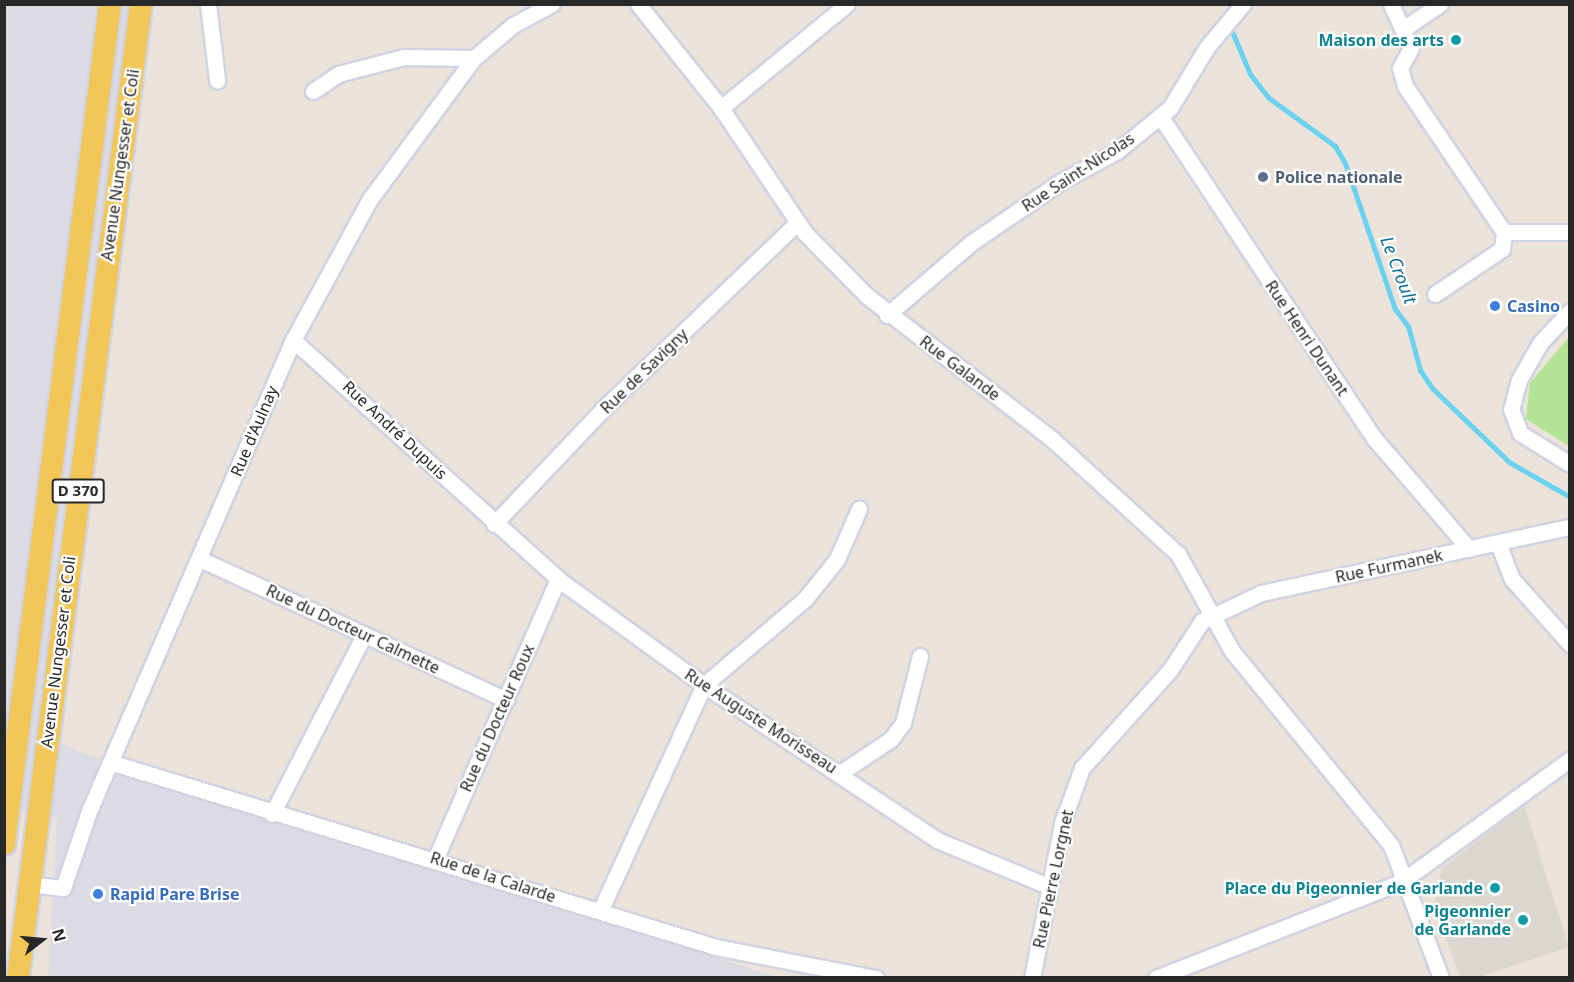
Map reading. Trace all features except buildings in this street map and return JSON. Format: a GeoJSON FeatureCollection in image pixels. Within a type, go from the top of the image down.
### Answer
{"type":"FeatureCollection","features":[{"type":"Feature","properties":{"kind":"main road","name":"Avenue Nungesser et Coli"},"geometry":{"type":"LineString","coordinates":[[4,844],[68,322],[110,4]]}},
{"type":"Feature","properties":{"kind":"main road","name":"Avenue Nungesser et Coli"},"geometry":{"type":"LineString","coordinates":[[18,978],[141,4]]}},
{"type":"Feature","properties":{"kind":"main road"},"geometry":{"type":"LineString","coordinates":[[68,322],[99,326]]}},
{"type":"Feature","properties":{"kind":"street"},"geometry":{"type":"LineString","coordinates":[[208,4],[217,80]]}},
{"type":"Feature","properties":{"kind":"street","name":"Rue d'Aulnay"},"geometry":{"type":"LineString","coordinates":[[29,884],[63,888],[89,811],[113,763],[293,340],[370,198],[474,58],[513,25],[552,4]]}},
{"type":"Feature","properties":{"kind":"street","name":"Rue Galande"},"geometry":{"type":"LineString","coordinates":[[638,4],[721,108],[798,222],[887,315],[976,379],[1137,513],[1178,554],[1212,615],[1255,680],[1391,845],[1401,882],[1441,978]]}},
{"type":"Feature","properties":{"kind":"street"},"geometry":{"type":"LineString","coordinates":[[721,108],[847,4]]}},
{"type":"Feature","properties":{"kind":"street","name":"Rue Saint-Nicolas"},"geometry":{"type":"LineString","coordinates":[[887,315],[971,243],[1060,182],[1117,151],[1160,116],[1243,4]]}},
{"type":"Feature","properties":{"kind":"street"},"geometry":{"type":"LineString","coordinates":[[1391,4],[1406,27],[1412,48],[1400,68],[1405,86],[1504,232],[1502,249],[1436,294]]}},
{"type":"Feature","properties":{"kind":"street"},"geometry":{"type":"LineString","coordinates":[[1406,27],[1440,4]]}},
{"type":"Feature","properties":{"kind":"street"},"geometry":{"type":"LineString","coordinates":[[313,91],[338,74],[404,57],[474,58]]}},
{"type":"Feature","properties":{"kind":"street","name":"Rue Henri Dunant"},"geometry":{"type":"LineString","coordinates":[[1160,116],[1374,438],[1469,549]]}},
{"type":"Feature","properties":{"kind":"street","name":"Rue de Savigny"},"geometry":{"type":"LineString","coordinates":[[494,524],[603,409],[798,222]]}},
{"type":"Feature","properties":{"kind":"street"},"geometry":{"type":"LineString","coordinates":[[1504,232],[1569,232]]}},
{"type":"Feature","properties":{"kind":"street"},"geometry":{"type":"LineString","coordinates":[[1561,311],[1519,380],[1511,419],[1520,433],[1569,464]]}},
{"type":"Feature","properties":{"kind":"street","name":"Rue André Dupuis"},"geometry":{"type":"LineString","coordinates":[[293,340],[383,416],[494,524]]}},
{"type":"Feature","properties":{"kind":"street"},"geometry":{"type":"LineString","coordinates":[[600,911],[704,685],[805,599],[837,559],[859,509]]}},
{"type":"Feature","properties":{"kind":"street","name":"Rue Auguste Morisseau"},"geometry":{"type":"LineString","coordinates":[[494,524],[558,579],[704,685],[840,773],[937,840],[1048,886]]}},
{"type":"Feature","properties":{"kind":"street","name":"Rue Furmanek"},"geometry":{"type":"LineString","coordinates":[[1212,615],[1261,593],[1569,527]]}},
{"type":"Feature","properties":{"kind":"street"},"geometry":{"type":"LineString","coordinates":[[1498,543],[1512,579],[1569,644]]}},
{"type":"Feature","properties":{"kind":"street","name":"Rue du Docteur Calmette"},"geometry":{"type":"LineString","coordinates":[[200,559],[506,700]]}},
{"type":"Feature","properties":{"kind":"street","name":"Rue du Docteur Roux"},"geometry":{"type":"LineString","coordinates":[[436,857],[558,579]]}},
{"type":"Feature","properties":{"kind":"street","name":"Rue Pierre Lorgnet"},"geometry":{"type":"LineString","coordinates":[[1032,978],[1062,823],[1082,768],[1170,670],[1192,631],[1212,615]]}},
{"type":"Feature","properties":{"kind":"street"},"geometry":{"type":"LineString","coordinates":[[272,814],[364,635]]}},
{"type":"Feature","properties":{"kind":"street"},"geometry":{"type":"LineString","coordinates":[[840,773],[891,739],[903,723],[920,656]]}},
{"type":"Feature","properties":{"kind":"street"},"geometry":{"type":"LineString","coordinates":[[1155,978],[1401,882],[1569,759]]}},
{"type":"Feature","properties":{"kind":"street","name":"Rue de la Calarde"},"geometry":{"type":"LineString","coordinates":[[113,763],[272,814],[436,857],[716,946],[876,978]]}},
{"type":"Feature","properties":{"kind":"shaded area"},"geometry":{"type":"Polygon","coordinates":[[[4,5],[129,5],[36,731],[80,752],[776,977],[48,977],[57,818],[26,812],[4,818],[4,5]]]}},
{"type":"Feature","properties":{"kind":"shaded area","name":"Place du Pigeonnier de Garlande"},"geometry":{"type":"Polygon","coordinates":[[[1524,806],[1569,947],[1480,977],[1460,977],[1434,907],[1442,868],[1524,806]]]}},
{"type":"Feature","properties":{"kind":"green space"},"geometry":{"type":"Polygon","coordinates":[[[1569,337],[1569,446],[1526,419],[1530,383],[1569,337]]]}},
{"type":"Feature","properties":{"kind":"waterway","name":"Le Croult"},"geometry":{"type":"LineString","coordinates":[[1231,29],[1250,74],[1269,98],[1335,146],[1345,163],[1395,309],[1408,326],[1420,370],[1433,389],[1509,462],[1570,497]]}},
{"type":"Feature","properties":{"kind":"place","name":"Maison des arts"},"geometry":{"type":"Point","coordinates":[1456,40]}},
{"type":"Feature","properties":{"kind":"place","name":"Police nationale"},"geometry":{"type":"Point","coordinates":[1263,177]}},
{"type":"Feature","properties":{"kind":"place","name":"Casino"},"geometry":{"type":"Point","coordinates":[1495,306]}},
{"type":"Feature","properties":{"kind":"place","name":"Place du Pigeonnier de Garlande"},"geometry":{"type":"Point","coordinates":[1495,888]}},
{"type":"Feature","properties":{"kind":"place","name":"Rapid Pare Brise"},"geometry":{"type":"Point","coordinates":[98,894]}},
{"type":"Feature","properties":{"kind":"place","name":"Pigeonnier de Garlande"},"geometry":{"type":"Point","coordinates":[1523,920]}}]}
